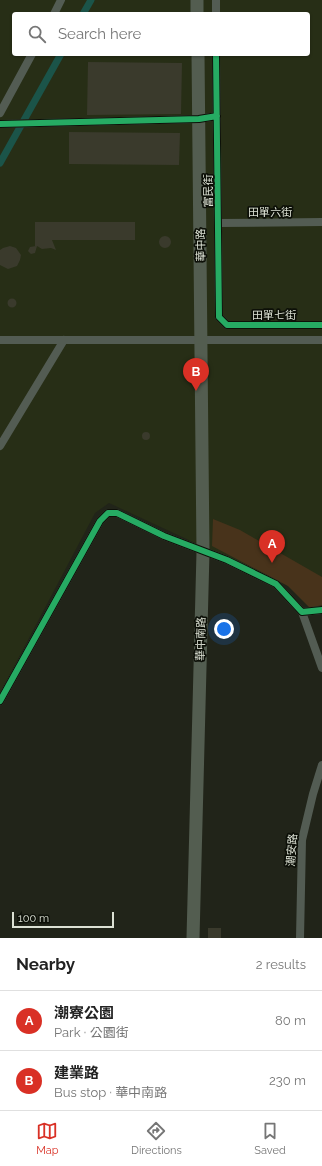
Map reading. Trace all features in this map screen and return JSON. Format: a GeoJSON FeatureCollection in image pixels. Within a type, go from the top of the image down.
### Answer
{"type":"FeatureCollection","features":[{"type":"Feature","properties":{"kind":"main road"},"geometry":{"type":"LineString","coordinates":[[197,0],[198,12]]}},
{"type":"Feature","properties":{"kind":"main road","name":"華中路"},"geometry":{"type":"LineString","coordinates":[[198,56],[202,340]]}},
{"type":"Feature","properties":{"kind":"main road","name":"華中南路"},"geometry":{"type":"LineString","coordinates":[[193,938],[203,552],[202,340]]}},
{"type":"Feature","properties":{"kind":"street"},"geometry":{"type":"LineString","coordinates":[[55,12],[61,0]]}},
{"type":"Feature","properties":{"kind":"street"},"geometry":{"type":"LineString","coordinates":[[216,0],[216,12]]}},
{"type":"Feature","properties":{"kind":"street"},"geometry":{"type":"LineString","coordinates":[[0,113],[31,56]]}},
{"type":"Feature","properties":{"kind":"street","name":"富民街"},"geometry":{"type":"LineString","coordinates":[[216,56],[220,317],[226,325]]}},
{"type":"Feature","properties":{"kind":"street"},"geometry":{"type":"LineString","coordinates":[[0,124],[199,118],[218,116]]}},
{"type":"Feature","properties":{"kind":"street","name":"田單六街"},"geometry":{"type":"LineString","coordinates":[[218,223],[322,222]]}},
{"type":"Feature","properties":{"kind":"street","name":"田單七街"},"geometry":{"type":"LineString","coordinates":[[226,325],[322,324]]}},
{"type":"Feature","properties":{"kind":"street"},"geometry":{"type":"LineString","coordinates":[[0,340],[322,340]]}},
{"type":"Feature","properties":{"kind":"street"},"geometry":{"type":"LineString","coordinates":[[0,446],[64,340]]}},
{"type":"Feature","properties":{"kind":"street"},"geometry":{"type":"LineString","coordinates":[[0,701],[100,521],[108,513],[117,513],[164,536],[227,560],[276,584],[302,612],[322,668]]}},
{"type":"Feature","properties":{"kind":"street"},"geometry":{"type":"LineString","coordinates":[[302,612],[322,610]]}},
{"type":"Feature","properties":{"kind":"street","name":"潮安路"},"geometry":{"type":"LineString","coordinates":[[300,938],[302,840],[313,794],[322,765]]}},
{"type":"Feature","properties":{"kind":"shaded area"},"geometry":{"type":"Polygon","coordinates":[[[0,0],[322,0],[322,606],[310,608],[288,586],[109,503],[95,513],[0,693],[0,0]]]}},
{"type":"Feature","properties":{"kind":"shaded area"},"geometry":{"type":"Polygon","coordinates":[[[213,519],[240,530],[322,577],[322,605],[310,608],[288,586],[212,546],[213,519]]]}},
{"type":"Feature","properties":{"kind":"building"},"geometry":{"type":"Polygon","coordinates":[[[88,62],[182,63],[181,114],[87,115],[88,62]]]}},
{"type":"Feature","properties":{"kind":"building"},"geometry":{"type":"Polygon","coordinates":[[[69,132],[180,133],[179,165],[69,164],[69,132]]]}},
{"type":"Feature","properties":{"kind":"building"},"geometry":{"type":"Polygon","coordinates":[[[35,222],[135,222],[135,240],[52,240],[56,250],[51,248],[42,249],[37,246],[35,253],[31,254],[28,251],[30,247],[36,246],[35,222]]]}},
{"type":"Feature","properties":{"kind":"building"},"geometry":{"type":"Polygon","coordinates":[[[163,236],[167,236],[171,242],[167,248],[163,248],[159,244],[159,240],[163,236]]]}},
{"type":"Feature","properties":{"kind":"building"},"geometry":{"type":"Polygon","coordinates":[[[10,246],[16,248],[21,255],[17,266],[8,269],[0,265],[0,250],[10,246]]]}},
{"type":"Feature","properties":{"kind":"building"},"geometry":{"type":"Polygon","coordinates":[[[12,298],[17,303],[12,308],[7,303],[12,298]]]}},
{"type":"Feature","properties":{"kind":"building"},"geometry":{"type":"Polygon","coordinates":[[[144,432],[148,432],[150,436],[148,440],[144,440],[142,438],[142,434],[144,432]]]}},
{"type":"Feature","properties":{"kind":"building"},"geometry":{"type":"Polygon","coordinates":[[[208,928],[221,928],[221,938],[208,938],[208,928]]]}},
{"type":"Feature","properties":{"kind":"waterway"},"geometry":{"type":"LineString","coordinates":[[84,12],[91,0]]}},
{"type":"Feature","properties":{"kind":"waterway"},"geometry":{"type":"LineString","coordinates":[[0,163],[60,56]]}},
{"type":"Feature","properties":{"kind":"cycle path"},"geometry":{"type":"LineString","coordinates":[[216,56],[219,317],[227,325],[322,325]]}},
{"type":"Feature","properties":{"kind":"cycle path"},"geometry":{"type":"LineString","coordinates":[[0,124],[199,119],[217,116]]}},
{"type":"Feature","properties":{"kind":"cycle path"},"geometry":{"type":"LineString","coordinates":[[0,701],[100,521],[108,513],[117,513],[164,536],[227,560],[276,584],[302,612],[322,610]]}},
{"type":"Feature","properties":{"kind":"place","name":"建業路"},"geometry":{"type":"Point","coordinates":[196,391]}},
{"type":"Feature","properties":{"kind":"place","name":"潮寮公園"},"geometry":{"type":"Point","coordinates":[272,563]}}]}
